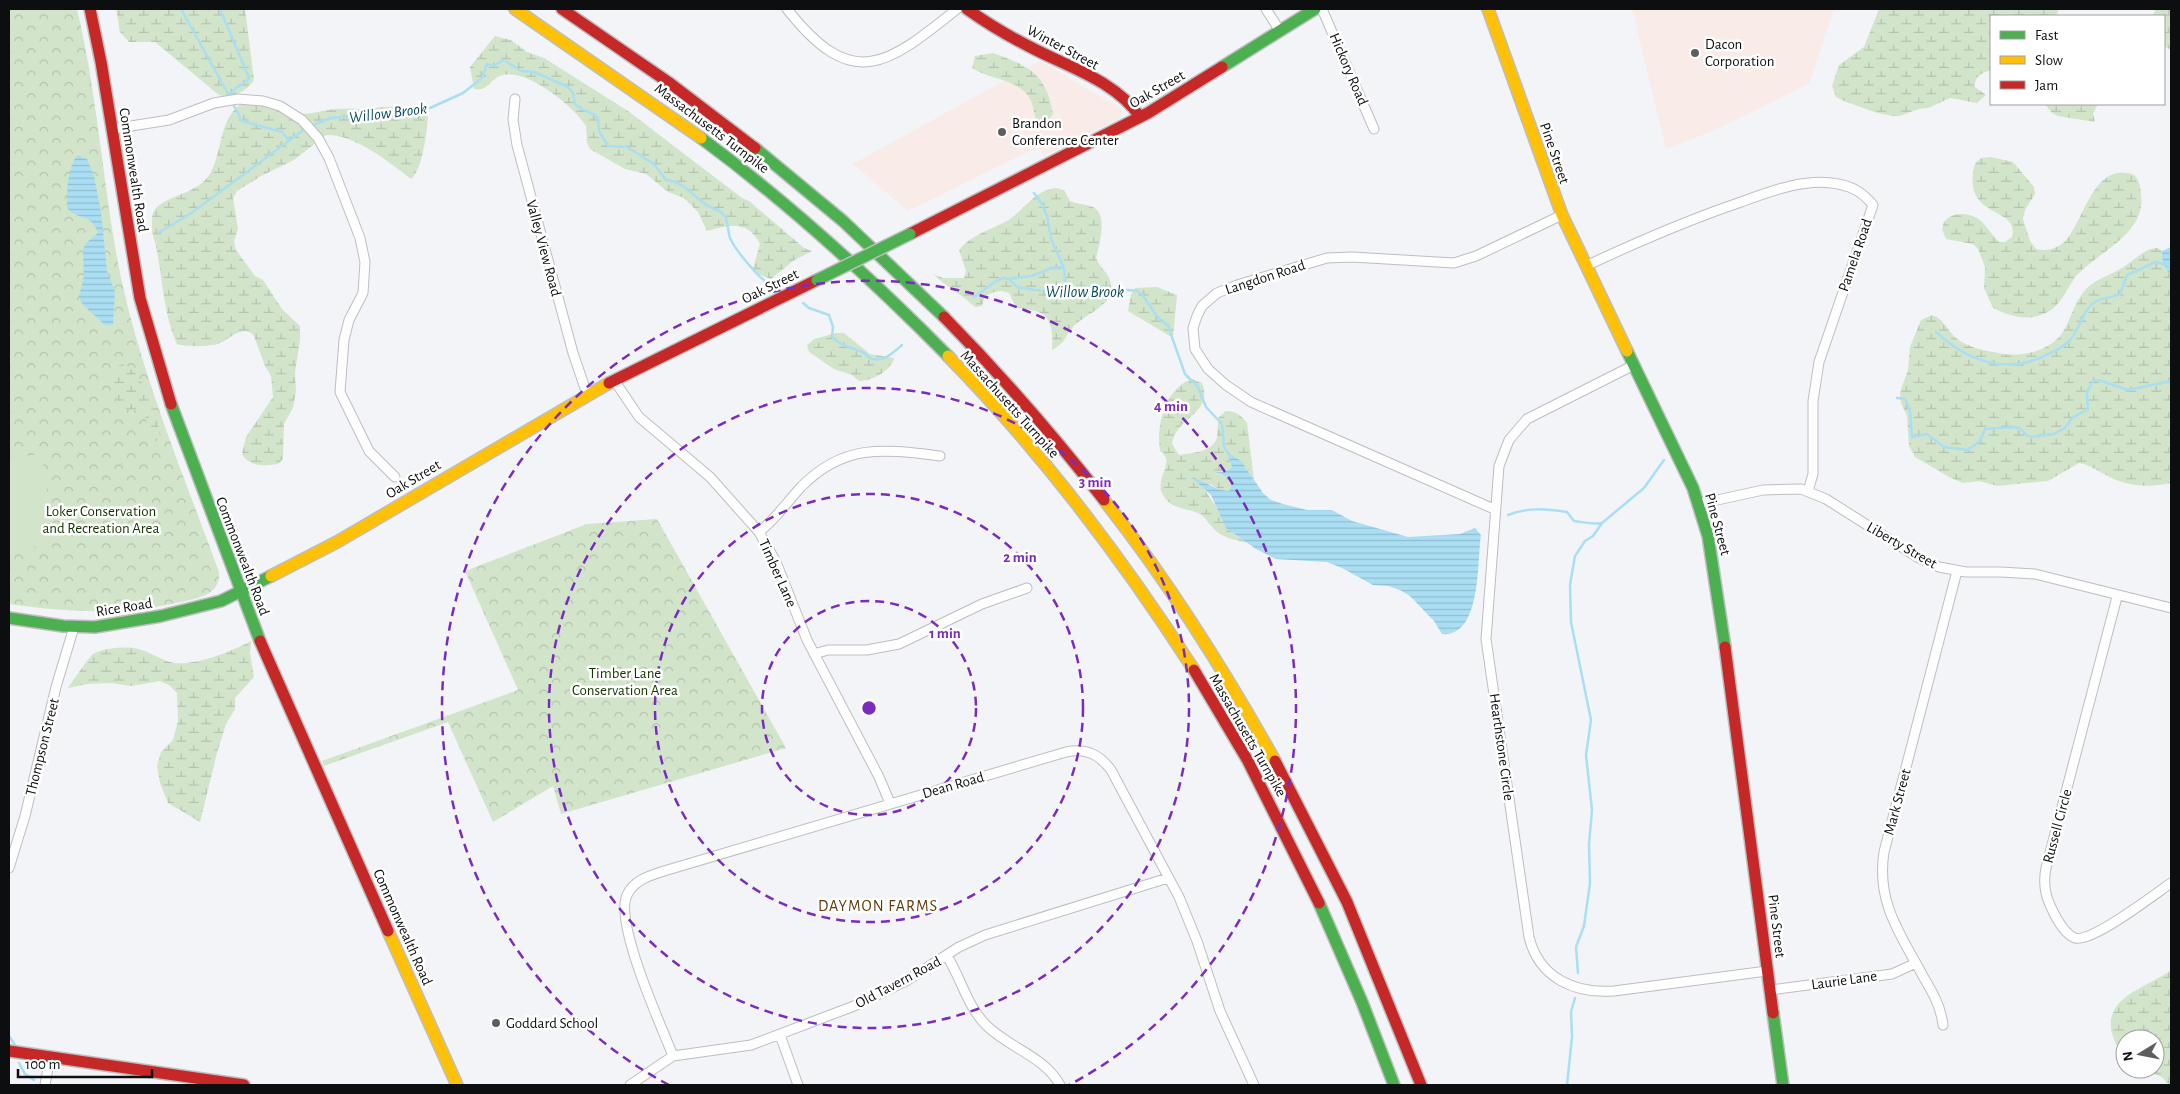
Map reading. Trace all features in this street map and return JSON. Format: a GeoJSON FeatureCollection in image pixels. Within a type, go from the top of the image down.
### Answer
{"type":"FeatureCollection","features":[{"type":"Feature","properties":{"kind":"main road","name":"Commonwealth Road"},"geometry":{"type":"LineString","coordinates":[[90,9],[112,129],[134,269],[149,333],[176,420],[259,639],[457,1085]]}},
{"type":"Feature","properties":{"kind":"main road","name":"Massachusetts Turnpike"},"geometry":{"type":"LineString","coordinates":[[515,9],[662,107],[746,172],[822,235],[934,342],[1002,414],[1044,464],[1104,541],[1171,635],[1248,760],[1294,848],[1325,915],[1361,998],[1394,1085]]}},
{"type":"Feature","properties":{"kind":"main road","name":"Massachusetts Turnpike"},"geometry":{"type":"LineString","coordinates":[[562,9],[689,96],[780,167],[843,220],[897,270],[967,340],[1071,457],[1131,536],[1188,616],[1274,757],[1352,912],[1384,987],[1421,1085]]}},
{"type":"Feature","properties":{"kind":"main road","name":"Winter Street"},"geometry":{"type":"LineString","coordinates":[[967,9],[1004,32],[1110,89],[1130,102],[1140,117]]}},
{"type":"Feature","properties":{"kind":"main road","name":"Oak Street"},"geometry":{"type":"LineString","coordinates":[[240,592],[337,542],[587,394],[910,234],[1140,117],[1315,9]]}},
{"type":"Feature","properties":{"kind":"main road","name":"Pine Street"},"geometry":{"type":"LineString","coordinates":[[1488,9],[1562,215],[1686,471],[1699,504],[1715,569],[1782,1085]]}},
{"type":"Feature","properties":{"kind":"main road","name":"Rice Road"},"geometry":{"type":"LineString","coordinates":[[9,618],[74,627],[120,624],[215,603],[240,592]]}},
{"type":"Feature","properties":{"kind":"main road"},"geometry":{"type":"LineString","coordinates":[[9,1051],[244,1085]]}},
{"type":"Feature","properties":{"kind":"street"},"geometry":{"type":"LineString","coordinates":[[788,9],[812,39],[834,55],[852,60],[871,62],[884,60],[906,49],[957,9]]}},
{"type":"Feature","properties":{"kind":"street"},"geometry":{"type":"LineString","coordinates":[[1266,9],[1280,31]]}},
{"type":"Feature","properties":{"kind":"street","name":"Hickory Road"},"geometry":{"type":"LineString","coordinates":[[1322,9],[1374,129]]}},
{"type":"Feature","properties":{"kind":"street"},"geometry":{"type":"LineString","coordinates":[[112,129],[169,120],[204,106],[238,99],[263,101],[291,112],[310,129],[325,148],[360,238],[365,262],[362,293],[350,320],[344,340],[340,392],[369,450],[395,476]]}},
{"type":"Feature","properties":{"kind":"street","name":"Valley View Road"},"geometry":{"type":"LineString","coordinates":[[515,99],[513,120],[517,145],[573,353],[587,394]]}},
{"type":"Feature","properties":{"kind":"street","name":"Pamela Road"},"geometry":{"type":"LineString","coordinates":[[1586,266],[1669,227],[1785,188],[1828,182],[1847,186],[1863,194],[1873,205],[1822,350],[1816,375],[1812,414],[1813,465],[1808,491]]}},
{"type":"Feature","properties":{"kind":"street","name":"Langdon Road"},"geometry":{"type":"LineString","coordinates":[[1494,509],[1252,402],[1226,385],[1200,359],[1193,338],[1193,328],[1202,306],[1217,293],[1297,267],[1339,257],[1454,263],[1476,256],[1562,215]]}},
{"type":"Feature","properties":{"kind":"street","name":"Hearthstone Circle"},"geometry":{"type":"LineString","coordinates":[[1634,365],[1538,412],[1519,426],[1509,440],[1501,459],[1494,509],[1486,647],[1531,944],[1538,960],[1550,974],[1564,984],[1596,992],[1768,971]]}},
{"type":"Feature","properties":{"kind":"street","name":"Timber Lane"},"geometry":{"type":"LineString","coordinates":[[614,380],[639,417],[715,482],[759,532],[776,562],[800,626],[880,777],[890,804]]}},
{"type":"Feature","properties":{"kind":"street"},"geometry":{"type":"LineString","coordinates":[[759,532],[777,516],[812,476],[839,458],[860,452],[882,450],[940,456]]}},
{"type":"Feature","properties":{"kind":"street","name":"Liberty Street"},"geometry":{"type":"LineString","coordinates":[[1699,504],[1774,488],[1793,488],[1808,491],[1836,505],[1919,558],[1938,567],[1957,571],[2035,574],[2118,597],[2171,608]]}},
{"type":"Feature","properties":{"kind":"street","name":"Mark Street"},"geometry":{"type":"LineString","coordinates":[[1943,1024],[1940,1008],[1886,903],[1882,884],[1882,862],[1957,571]]}},
{"type":"Feature","properties":{"kind":"street"},"geometry":{"type":"LineString","coordinates":[[814,654],[828,650],[867,650],[899,644],[982,604],[1027,588]]}},
{"type":"Feature","properties":{"kind":"street","name":"Russell Circle"},"geometry":{"type":"LineString","coordinates":[[2118,597],[2046,868],[2045,892],[2050,907],[2063,929],[2075,938],[2081,938],[2098,933],[2171,883]]}},
{"type":"Feature","properties":{"kind":"street","name":"Thompson Street"},"geometry":{"type":"LineString","coordinates":[[9,868],[25,816],[56,687],[74,627]]}},
{"type":"Feature","properties":{"kind":"street","name":"Dean Road"},"geometry":{"type":"LineString","coordinates":[[673,1056],[625,926],[624,901],[635,884],[664,871],[1066,752],[1090,752],[1106,764],[1116,777],[1168,878],[1191,925],[1220,1011],[1254,1085]]}},
{"type":"Feature","properties":{"kind":"street","name":"Old Tavern Road"},"geometry":{"type":"LineString","coordinates":[[630,1085],[673,1056],[690,1052],[738,1048],[780,1035],[866,1001],[906,981],[972,940],[997,930],[1168,878]]}},
{"type":"Feature","properties":{"kind":"street"},"geometry":{"type":"LineString","coordinates":[[946,956],[972,1006],[981,1019],[995,1032],[1038,1060],[1060,1085]]}},
{"type":"Feature","properties":{"kind":"street","name":"Laurie Lane"},"geometry":{"type":"LineString","coordinates":[[1770,990],[1892,974],[1916,964]]}},
{"type":"Feature","properties":{"kind":"street"},"geometry":{"type":"LineString","coordinates":[[780,1035],[798,1085]]}},
{"type":"Feature","properties":{"kind":"street"},"geometry":{"type":"LineString","coordinates":[[46,1085],[50,1058]]}},
{"type":"Feature","properties":{"kind":"shaded area"},"geometry":{"type":"Polygon","coordinates":[[[1632,9],[1834,9],[1809,84],[1710,132],[1666,149],[1632,9]]]}},
{"type":"Feature","properties":{"kind":"shaded area","name":"Brandon Conference Center"},"geometry":{"type":"Polygon","coordinates":[[[1040,61],[1122,109],[1120,118],[1044,156],[1038,147],[908,211],[853,164],[1040,61]]]}},
{"type":"Feature","properties":{"kind":"green space","name":"Loker Conservation and Recreation Area"},"geometry":{"type":"Polygon","coordinates":[[[9,9],[77,9],[90,76],[109,211],[130,316],[152,390],[219,572],[219,580],[216,586],[212,591],[201,597],[159,606],[116,611],[74,611],[9,604],[9,9]]]}},
{"type":"Feature","properties":{"kind":"green space"},"geometry":{"type":"Polygon","coordinates":[[[116,9],[245,9],[254,80],[248,88],[239,93],[229,96],[219,95],[155,42],[129,42],[120,32],[116,9]]]}},
{"type":"Feature","properties":{"kind":"green space"},"geometry":{"type":"Polygon","coordinates":[[[1879,9],[2059,9],[2056,15],[1990,15],[1990,70],[1982,74],[1976,80],[1975,87],[1986,95],[1977,103],[1950,98],[1928,108],[1899,116],[1892,116],[1874,112],[1836,97],[1832,86],[1839,65],[1864,47],[1879,9]]]}},
{"type":"Feature","properties":{"kind":"green space"},"geometry":{"type":"Polygon","coordinates":[[[2156,9],[2171,9],[2171,50],[2165,47],[2165,15],[2153,15],[2156,9]]]}},
{"type":"Feature","properties":{"kind":"green space"},"geometry":{"type":"Polygon","coordinates":[[[495,36],[511,40],[527,52],[544,58],[628,111],[742,198],[749,201],[804,248],[812,251],[793,261],[771,279],[756,273],[753,268],[760,244],[755,236],[743,227],[737,226],[707,231],[698,212],[684,198],[668,192],[646,174],[625,169],[590,149],[587,143],[586,126],[580,118],[561,100],[537,83],[513,75],[503,75],[483,88],[474,89],[470,67],[495,36]]]}},
{"type":"Feature","properties":{"kind":"green space"},"geometry":{"type":"Polygon","coordinates":[[[993,53],[1026,67],[1034,73],[1046,89],[1053,114],[1041,131],[1037,124],[1031,101],[1024,91],[1017,86],[972,68],[975,56],[993,53]]]}},
{"type":"Feature","properties":{"kind":"green space"},"geometry":{"type":"Polygon","coordinates":[[[244,102],[293,114],[335,109],[401,106],[415,107],[428,111],[422,157],[419,167],[411,179],[359,144],[337,136],[326,135],[294,160],[263,175],[237,191],[233,198],[238,229],[234,241],[236,250],[255,276],[263,280],[282,309],[300,326],[300,340],[295,372],[296,391],[293,408],[284,424],[283,459],[278,464],[268,465],[253,463],[242,454],[246,437],[273,397],[271,376],[265,366],[254,336],[250,332],[241,331],[216,344],[186,346],[177,344],[167,311],[152,231],[153,214],[157,207],[194,189],[211,172],[226,124],[236,108],[244,102]]]}},
{"type":"Feature","properties":{"kind":"green space"},"geometry":{"type":"Polygon","coordinates":[[[2046,105],[2098,105],[2093,114],[2095,122],[2058,116],[2052,113],[2046,105]]]}},
{"type":"Feature","properties":{"kind":"green space"},"geometry":{"type":"Polygon","coordinates":[[[1991,157],[2013,162],[2034,187],[2035,194],[2025,210],[2023,219],[2030,241],[2036,249],[2050,249],[2064,242],[2071,234],[2089,199],[2104,179],[2114,174],[2127,173],[2135,176],[2139,183],[2141,208],[2129,231],[2078,274],[2054,308],[2035,317],[2016,316],[1993,308],[1984,288],[1985,267],[1978,249],[1973,244],[1946,239],[1942,229],[1944,222],[1948,218],[1962,214],[1975,217],[1984,223],[1999,242],[2005,242],[2012,237],[2012,227],[2007,220],[1982,204],[1976,195],[1973,182],[1975,163],[1981,158],[1991,157]]]}},
{"type":"Feature","properties":{"kind":"green space"},"geometry":{"type":"Polygon","coordinates":[[[1056,188],[1064,190],[1070,201],[1090,206],[1100,214],[1102,229],[1096,258],[1109,277],[1111,292],[1103,304],[1078,322],[1063,342],[1052,350],[1051,327],[1042,313],[1016,307],[1009,293],[1002,291],[985,296],[982,306],[975,307],[933,274],[943,278],[964,278],[966,271],[959,250],[964,245],[987,230],[1012,218],[1034,197],[1056,188]]]}},
{"type":"Feature","properties":{"kind":"green space"},"geometry":{"type":"Polygon","coordinates":[[[2158,248],[2162,251],[2166,270],[2171,275],[2171,483],[2153,486],[2129,484],[2079,463],[2048,481],[1997,486],[1979,481],[1963,483],[1915,457],[1909,446],[1907,416],[1901,403],[1900,392],[1908,370],[1910,347],[1921,320],[1932,315],[1942,321],[1956,338],[1965,344],[1982,350],[2008,354],[2036,351],[2044,348],[2059,337],[2067,325],[2079,298],[2090,285],[2120,269],[2145,252],[2158,248]]]}},
{"type":"Feature","properties":{"kind":"green space"},"geometry":{"type":"Polygon","coordinates":[[[1157,287],[1177,295],[1173,338],[1128,311],[1131,295],[1135,288],[1157,287]]]}},
{"type":"Feature","properties":{"kind":"green space"},"geometry":{"type":"Polygon","coordinates":[[[836,333],[844,333],[870,354],[894,358],[892,363],[880,374],[864,381],[859,381],[852,375],[834,369],[809,352],[807,345],[814,339],[836,333]]]}},
{"type":"Feature","properties":{"kind":"green space"},"geometry":{"type":"Polygon","coordinates":[[[124,364],[138,377],[149,396],[157,419],[160,438],[154,443],[149,436],[145,413],[139,410],[123,410],[117,401],[113,373],[119,365],[124,364]]]}},
{"type":"Feature","properties":{"kind":"green space"},"geometry":{"type":"Polygon","coordinates":[[[1192,379],[1202,383],[1203,402],[1199,409],[1180,427],[1172,444],[1179,455],[1207,449],[1215,442],[1219,417],[1226,411],[1238,414],[1247,423],[1254,480],[1247,469],[1228,453],[1232,467],[1216,473],[1229,478],[1231,487],[1229,491],[1223,491],[1210,484],[1203,487],[1234,534],[1247,543],[1225,536],[1217,531],[1203,516],[1171,504],[1163,495],[1161,483],[1166,461],[1165,456],[1160,451],[1161,419],[1164,409],[1175,390],[1192,379]]]}},
{"type":"Feature","properties":{"kind":"green space"},"geometry":{"type":"Polygon","coordinates":[[[42,454],[54,544],[9,550],[9,458],[42,454]]]}},
{"type":"Feature","properties":{"kind":"green space","name":"Timber Lane Conservation Area"},"geometry":{"type":"Polygon","coordinates":[[[657,519],[786,748],[561,814],[553,786],[493,822],[448,722],[324,766],[322,761],[518,690],[465,571],[587,524],[657,519]]]}},
{"type":"Feature","properties":{"kind":"green space"},"geometry":{"type":"Polygon","coordinates":[[[251,641],[250,653],[254,677],[235,698],[235,709],[226,724],[217,753],[200,822],[168,803],[160,783],[157,766],[161,752],[173,740],[178,721],[177,693],[169,685],[160,681],[131,686],[111,683],[87,684],[68,688],[91,656],[103,650],[133,648],[169,662],[183,663],[214,657],[251,641]]]}},
{"type":"Feature","properties":{"kind":"green space"},"geometry":{"type":"Polygon","coordinates":[[[2171,970],[2171,1085],[2164,1079],[2165,1029],[2115,1029],[2115,1041],[2111,1029],[2112,1017],[2122,1000],[2171,970]]]}},
{"type":"Feature","properties":{"kind":"water"},"geometry":{"type":"Polygon","coordinates":[[[78,155],[87,159],[94,176],[101,212],[107,271],[115,292],[113,324],[106,326],[82,304],[79,297],[84,276],[83,250],[86,243],[98,233],[95,226],[88,219],[76,215],[67,208],[70,173],[74,160],[78,155]]]}},
{"type":"Feature","properties":{"kind":"water"},"geometry":{"type":"Polygon","coordinates":[[[2171,247],[2171,275],[2165,267],[2162,251],[2171,247]]]}},
{"type":"Feature","properties":{"kind":"water"},"geometry":{"type":"Polygon","coordinates":[[[1227,452],[1241,461],[1263,493],[1271,500],[1283,504],[1307,510],[1332,510],[1352,521],[1408,537],[1460,534],[1475,528],[1481,535],[1477,578],[1471,611],[1464,624],[1455,632],[1442,634],[1434,621],[1410,596],[1400,590],[1388,586],[1373,585],[1327,562],[1276,559],[1256,549],[1226,528],[1211,495],[1191,477],[1224,491],[1229,491],[1231,487],[1229,478],[1215,472],[1225,472],[1232,467],[1227,452]]]}},
{"type":"Feature","properties":{"kind":"waterway"},"geometry":{"type":"LineString","coordinates":[[181,9],[230,97]]}},
{"type":"Feature","properties":{"kind":"waterway"},"geometry":{"type":"LineString","coordinates":[[220,9],[249,78],[234,90],[230,98]]}},
{"type":"Feature","properties":{"kind":"waterway","name":"Willow Brook"},"geometry":{"type":"LineString","coordinates":[[311,126],[331,118],[430,108],[463,93],[482,78],[487,64],[493,66],[504,60],[521,71],[534,72],[568,87],[573,93],[575,104],[598,118],[599,131],[608,146],[627,147],[654,164],[666,180],[678,183],[708,206],[722,213],[726,219],[729,236],[736,249],[766,282]]}},
{"type":"Feature","properties":{"kind":"waterway"},"geometry":{"type":"LineString","coordinates":[[232,102],[242,121],[282,132],[288,139]]}},
{"type":"Feature","properties":{"kind":"waterway","name":"Willow Brook"},"geometry":{"type":"LineString","coordinates":[[158,233],[190,214],[306,128]]}},
{"type":"Feature","properties":{"kind":"waterway"},"geometry":{"type":"LineString","coordinates":[[1034,193],[1042,204],[1047,216],[1051,239],[1064,268],[1066,288]]}},
{"type":"Feature","properties":{"kind":"waterway"},"geometry":{"type":"LineString","coordinates":[[1936,332],[1960,350],[1986,362],[2000,364],[2029,362],[2065,345],[2075,333],[2090,306],[2098,300],[2120,294],[2127,275],[2156,262],[2171,266]]}},
{"type":"Feature","properties":{"kind":"waterway"},"geometry":{"type":"LineString","coordinates":[[1009,279],[1032,276],[1051,268],[1063,267]]}},
{"type":"Feature","properties":{"kind":"waterway","name":"Willow Brook"},"geometry":{"type":"LineString","coordinates":[[974,297],[1003,278],[1009,279],[1017,287],[1042,291],[1099,287],[1137,291],[1142,294],[1156,315],[1168,326],[1185,374],[1198,387],[1206,407],[1222,424],[1224,446],[1227,452]]}},
{"type":"Feature","properties":{"kind":"waterway","name":"Willow Brook"},"geometry":{"type":"LineString","coordinates":[[803,303],[809,308],[829,315],[833,327],[832,337],[835,340],[870,358],[883,358],[892,354],[902,345]]}},
{"type":"Feature","properties":{"kind":"waterway","name":"Willow Brook"},"geometry":{"type":"LineString","coordinates":[[1897,398],[1905,399],[1910,411],[1912,437],[1927,434],[1944,447],[1968,450],[1980,441],[1985,429],[2020,428],[2026,435],[2032,437],[2054,434],[2065,428],[2072,418],[2088,409],[2087,392],[2093,381],[2099,380],[2128,390],[2171,381]]}},
{"type":"Feature","properties":{"kind":"waterway","name":"Willow Brook"},"geometry":{"type":"LineString","coordinates":[[1508,515],[1515,512],[1537,509],[1552,510],[1567,512],[1574,521],[1592,524],[1602,523],[1644,488],[1664,460]]}},
{"type":"Feature","properties":{"kind":"waterway"},"geometry":{"type":"LineString","coordinates":[[1578,973],[1576,947],[1584,926],[1590,883],[1589,844],[1592,810],[1586,755],[1591,720],[1571,622],[1570,585],[1575,556],[1585,541],[1593,536],[1602,523]]}},
{"type":"Feature","properties":{"kind":"waterway"},"geometry":{"type":"LineString","coordinates":[[1567,1085],[1572,1037],[1571,1012],[1575,998]]}},
{"type":"Feature","properties":{"kind":"waterway"},"geometry":{"type":"LineString","coordinates":[[9,1036],[15,1045]]}},
{"type":"Feature","properties":{"kind":"waterway"},"geometry":{"type":"LineString","coordinates":[[19,1063],[25,1074],[34,1080]]}},
{"type":"Feature","properties":{"kind":"traffic: fast"},"geometry":{"type":"LineString","coordinates":[[1222,67],[1315,9]]}},
{"type":"Feature","properties":{"kind":"traffic: fast"},"geometry":{"type":"LineString","coordinates":[[701,138],[829,242],[948,356]]}},
{"type":"Feature","properties":{"kind":"traffic: fast"},"geometry":{"type":"LineString","coordinates":[[755,148],[843,221],[944,317]]}},
{"type":"Feature","properties":{"kind":"traffic: fast"},"geometry":{"type":"LineString","coordinates":[[817,280],[910,234]]}},
{"type":"Feature","properties":{"kind":"traffic: fast"},"geometry":{"type":"LineString","coordinates":[[1627,351],[1693,488],[1708,536],[1725,647]]}},
{"type":"Feature","properties":{"kind":"traffic: fast"},"geometry":{"type":"LineString","coordinates":[[171,404],[260,641]]}},
{"type":"Feature","properties":{"kind":"traffic: fast"},"geometry":{"type":"LineString","coordinates":[[9,618],[63,626],[95,627],[161,616],[221,601],[271,576]]}},
{"type":"Feature","properties":{"kind":"traffic: fast"},"geometry":{"type":"LineString","coordinates":[[1319,903],[1362,1002],[1394,1085]]}},
{"type":"Feature","properties":{"kind":"traffic: fast"},"geometry":{"type":"LineString","coordinates":[[1773,1013],[1783,1085]]}},
{"type":"Feature","properties":{"kind":"traffic: slow"},"geometry":{"type":"LineString","coordinates":[[515,9],[701,138]]}},
{"type":"Feature","properties":{"kind":"traffic: slow"},"geometry":{"type":"LineString","coordinates":[[1488,9],[1562,215],[1627,351]]}},
{"type":"Feature","properties":{"kind":"traffic: slow"},"geometry":{"type":"LineString","coordinates":[[948,356],[1016,429],[1079,507],[1167,628],[1194,670]]}},
{"type":"Feature","properties":{"kind":"traffic: slow"},"geometry":{"type":"LineString","coordinates":[[271,576],[337,542],[609,383]]}},
{"type":"Feature","properties":{"kind":"traffic: slow"},"geometry":{"type":"LineString","coordinates":[[1104,500],[1151,563],[1195,627],[1275,761]]}},
{"type":"Feature","properties":{"kind":"traffic: slow"},"geometry":{"type":"LineString","coordinates":[[388,931],[457,1085]]}},
{"type":"Feature","properties":{"kind":"traffic: jam"},"geometry":{"type":"LineString","coordinates":[[90,9],[101,62],[140,298],[171,404]]}},
{"type":"Feature","properties":{"kind":"traffic: jam"},"geometry":{"type":"LineString","coordinates":[[562,9],[671,84],[755,148]]}},
{"type":"Feature","properties":{"kind":"traffic: jam"},"geometry":{"type":"LineString","coordinates":[[967,9],[1016,40],[1106,85],[1119,94],[1140,117]]}},
{"type":"Feature","properties":{"kind":"traffic: jam"},"geometry":{"type":"LineString","coordinates":[[910,234],[1148,113],[1222,67]]}},
{"type":"Feature","properties":{"kind":"traffic: jam"},"geometry":{"type":"LineString","coordinates":[[609,383],[817,280]]}},
{"type":"Feature","properties":{"kind":"traffic: jam"},"geometry":{"type":"LineString","coordinates":[[944,317],[1027,406],[1104,500]]}},
{"type":"Feature","properties":{"kind":"traffic: jam"},"geometry":{"type":"LineString","coordinates":[[260,641],[388,931]]}},
{"type":"Feature","properties":{"kind":"traffic: jam"},"geometry":{"type":"LineString","coordinates":[[1725,647],[1773,1013]]}},
{"type":"Feature","properties":{"kind":"traffic: jam"},"geometry":{"type":"LineString","coordinates":[[1194,670],[1248,761],[1319,903]]}},
{"type":"Feature","properties":{"kind":"traffic: jam"},"geometry":{"type":"LineString","coordinates":[[1275,761],[1347,902],[1421,1085]]}},
{"type":"Feature","properties":{"kind":"traffic: jam"},"geometry":{"type":"LineString","coordinates":[[9,1051],[244,1085]]}},
{"type":"Feature","properties":{"kind":"place","name":"Dacon Corporation"},"geometry":{"type":"Point","coordinates":[1695,53]}},
{"type":"Feature","properties":{"kind":"place","name":"Brandon Conference Center"},"geometry":{"type":"Point","coordinates":[1002,132]}},
{"type":"Feature","properties":{"kind":"place","name":"Goddard School"},"geometry":{"type":"Point","coordinates":[496,1023]}},
{"type":"Feature","properties":{"kind":"district","name":"DAYMON FARMS"},"geometry":{"type":"Point","coordinates":[878,905]}}]}
